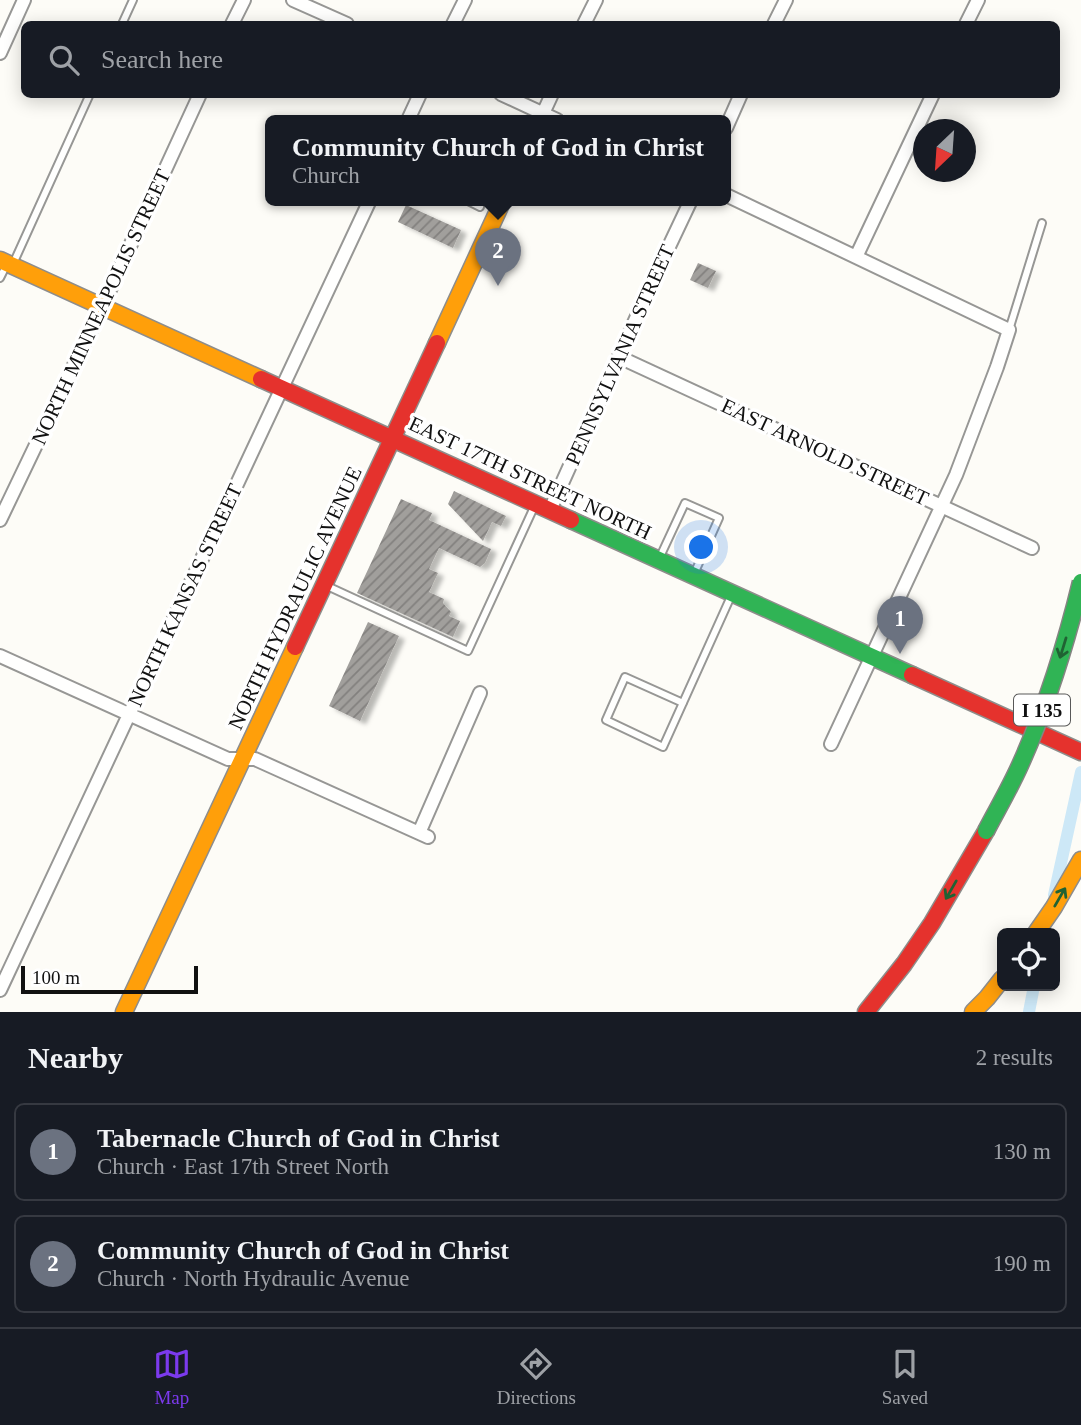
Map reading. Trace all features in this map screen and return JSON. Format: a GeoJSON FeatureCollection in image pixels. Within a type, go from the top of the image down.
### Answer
{"type":"FeatureCollection","features":[{"type":"Feature","properties":{"kind":"main road","name":"NORTH HYDRAULIC AVENUE"},"geometry":{"type":"LineString","coordinates":[[124,1012],[500,206]]}},
{"type":"Feature","properties":{"kind":"main road","name":"EAST 17TH STREET NORTH"},"geometry":{"type":"LineString","coordinates":[[5,267],[102,307],[393,438],[1081,752]]}},
{"type":"Feature","properties":{"kind":"main road","name":"I 135"},"geometry":{"type":"LineString","coordinates":[[866,1012],[932,923],[986,831],[1020,765],[1064,644],[1081,582]]}},
{"type":"Feature","properties":{"kind":"main road"},"geometry":{"type":"LineString","coordinates":[[1039,928],[1081,860]]}},
{"type":"Feature","properties":{"kind":"main road"},"geometry":{"type":"LineString","coordinates":[[973,1012],[997,985]]}},
{"type":"Feature","properties":{"kind":"street"},"geometry":{"type":"LineString","coordinates":[[0,53],[24,0]]}},
{"type":"Feature","properties":{"kind":"street"},"geometry":{"type":"LineString","coordinates":[[234,21],[244,0]]}},
{"type":"Feature","properties":{"kind":"street"},"geometry":{"type":"LineString","coordinates":[[293,0],[340,21]]}},
{"type":"Feature","properties":{"kind":"street"},"geometry":{"type":"LineString","coordinates":[[454,21],[465,0]]}},
{"type":"Feature","properties":{"kind":"street"},"geometry":{"type":"LineString","coordinates":[[586,21],[596,0]]}},
{"type":"Feature","properties":{"kind":"street"},"geometry":{"type":"LineString","coordinates":[[776,21],[786,0]]}},
{"type":"Feature","properties":{"kind":"street"},"geometry":{"type":"LineString","coordinates":[[968,21],[978,0]]}},
{"type":"Feature","properties":{"kind":"street","name":"NORTH MINNEAPOLIS STREET"},"geometry":{"type":"LineString","coordinates":[[0,520],[198,98]]}},
{"type":"Feature","properties":{"kind":"street"},"geometry":{"type":"LineString","coordinates":[[410,115],[418,98]]}},
{"type":"Feature","properties":{"kind":"street"},"geometry":{"type":"LineString","coordinates":[[508,98],[538,115]]}},
{"type":"Feature","properties":{"kind":"street"},"geometry":{"type":"LineString","coordinates":[[542,115],[550,98]]}},
{"type":"Feature","properties":{"kind":"street"},"geometry":{"type":"LineString","coordinates":[[731,117],[739,98]]}},
{"type":"Feature","properties":{"kind":"street"},"geometry":{"type":"LineString","coordinates":[[856,257],[931,98]]}},
{"type":"Feature","properties":{"kind":"street"},"geometry":{"type":"LineString","coordinates":[[731,197],[1009,330],[956,475],[831,744]]}},
{"type":"Feature","properties":{"kind":"street","name":"NORTH KANSAS STREET"},"geometry":{"type":"LineString","coordinates":[[0,990],[367,206]]}},
{"type":"Feature","properties":{"kind":"street","name":"PENNSYLVANIA STREET"},"geometry":{"type":"LineString","coordinates":[[543,507],[619,357],[688,206]]}},
{"type":"Feature","properties":{"kind":"street","name":"EAST ARNOLD STREET"},"geometry":{"type":"LineString","coordinates":[[619,357],[1032,548]]}},
{"type":"Feature","properties":{"kind":"street"},"geometry":{"type":"LineString","coordinates":[[0,656],[228,759],[255,759],[423,835],[480,692]]}},
{"type":"Feature","properties":{"kind":"lane"},"geometry":{"type":"LineString","coordinates":[[123,21],[133,0]]}},
{"type":"Feature","properties":{"kind":"lane"},"geometry":{"type":"LineString","coordinates":[[5,267],[88,98]]}},
{"type":"Feature","properties":{"kind":"lane"},"geometry":{"type":"LineString","coordinates":[[1009,330],[1042,223]]}},
{"type":"Feature","properties":{"kind":"lane"},"geometry":{"type":"LineString","coordinates":[[659,561],[685,503],[719,518],[693,577]]}},
{"type":"Feature","properties":{"kind":"lane"},"geometry":{"type":"LineString","coordinates":[[324,585],[468,651],[543,507]]}},
{"type":"Feature","properties":{"kind":"lane"},"geometry":{"type":"LineString","coordinates":[[683,703],[625,677],[606,720],[663,747],[683,703],[732,594]]}},
{"type":"Feature","properties":{"kind":"building"},"geometry":{"type":"Polygon","coordinates":[[[406,206],[408,206],[461,230],[453,248],[398,222],[406,206]]]}},
{"type":"Feature","properties":{"kind":"building"},"geometry":{"type":"Polygon","coordinates":[[[698,263],[716,271],[708,288],[690,280],[698,263]]]}},
{"type":"Feature","properties":{"kind":"building"},"geometry":{"type":"Polygon","coordinates":[[[454,491],[506,516],[501,526],[492,522],[483,541],[448,504],[454,491]]]}},
{"type":"Feature","properties":{"kind":"building"},"geometry":{"type":"Polygon","coordinates":[[[401,499],[432,513],[429,520],[491,549],[485,563],[480,567],[439,548],[429,569],[438,573],[429,592],[444,599],[443,603],[451,612],[449,616],[460,621],[453,637],[357,593],[401,499]]]}},
{"type":"Feature","properties":{"kind":"building"},"geometry":{"type":"Polygon","coordinates":[[[368,622],[399,636],[360,721],[329,706],[368,622]]]}},
{"type":"Feature","properties":{"kind":"waterway"},"geometry":{"type":"LineString","coordinates":[[1054,895],[1081,772]]}},
{"type":"Feature","properties":{"kind":"waterway"},"geometry":{"type":"LineString","coordinates":[[1029,1012],[1033,991]]}},
{"type":"Feature","properties":{"kind":"traffic: fast"},"geometry":{"type":"LineString","coordinates":[[571,520],[912,675]]}},
{"type":"Feature","properties":{"kind":"traffic: fast"},"geometry":{"type":"LineString","coordinates":[[986,831],[1017,772],[1039,719],[1081,582]]}},
{"type":"Feature","properties":{"kind":"traffic: slow"},"geometry":{"type":"LineString","coordinates":[[437,343],[500,206]]}},
{"type":"Feature","properties":{"kind":"traffic: slow"},"geometry":{"type":"LineString","coordinates":[[0,260],[261,379]]}},
{"type":"Feature","properties":{"kind":"traffic: slow"},"geometry":{"type":"LineString","coordinates":[[124,1012],[295,647]]}},
{"type":"Feature","properties":{"kind":"traffic: slow"},"geometry":{"type":"LineString","coordinates":[[1039,928],[1081,860]]}},
{"type":"Feature","properties":{"kind":"traffic: slow"},"geometry":{"type":"LineString","coordinates":[[973,1012],[997,985]]}},
{"type":"Feature","properties":{"kind":"traffic: jam"},"geometry":{"type":"LineString","coordinates":[[295,647],[437,343]]}},
{"type":"Feature","properties":{"kind":"traffic: jam"},"geometry":{"type":"LineString","coordinates":[[261,379],[571,520]]}},
{"type":"Feature","properties":{"kind":"traffic: jam"},"geometry":{"type":"LineString","coordinates":[[912,675],[1081,752]]}},
{"type":"Feature","properties":{"kind":"traffic: jam"},"geometry":{"type":"LineString","coordinates":[[866,1012],[932,923],[986,831]]}},
{"type":"Feature","properties":{"kind":"place","name":"Community Church of God in Christ"},"geometry":{"type":"Point","coordinates":[498,286]}},
{"type":"Feature","properties":{"kind":"place","name":"Tabernacle Church of God in Christ"},"geometry":{"type":"Point","coordinates":[900,654]}}]}
